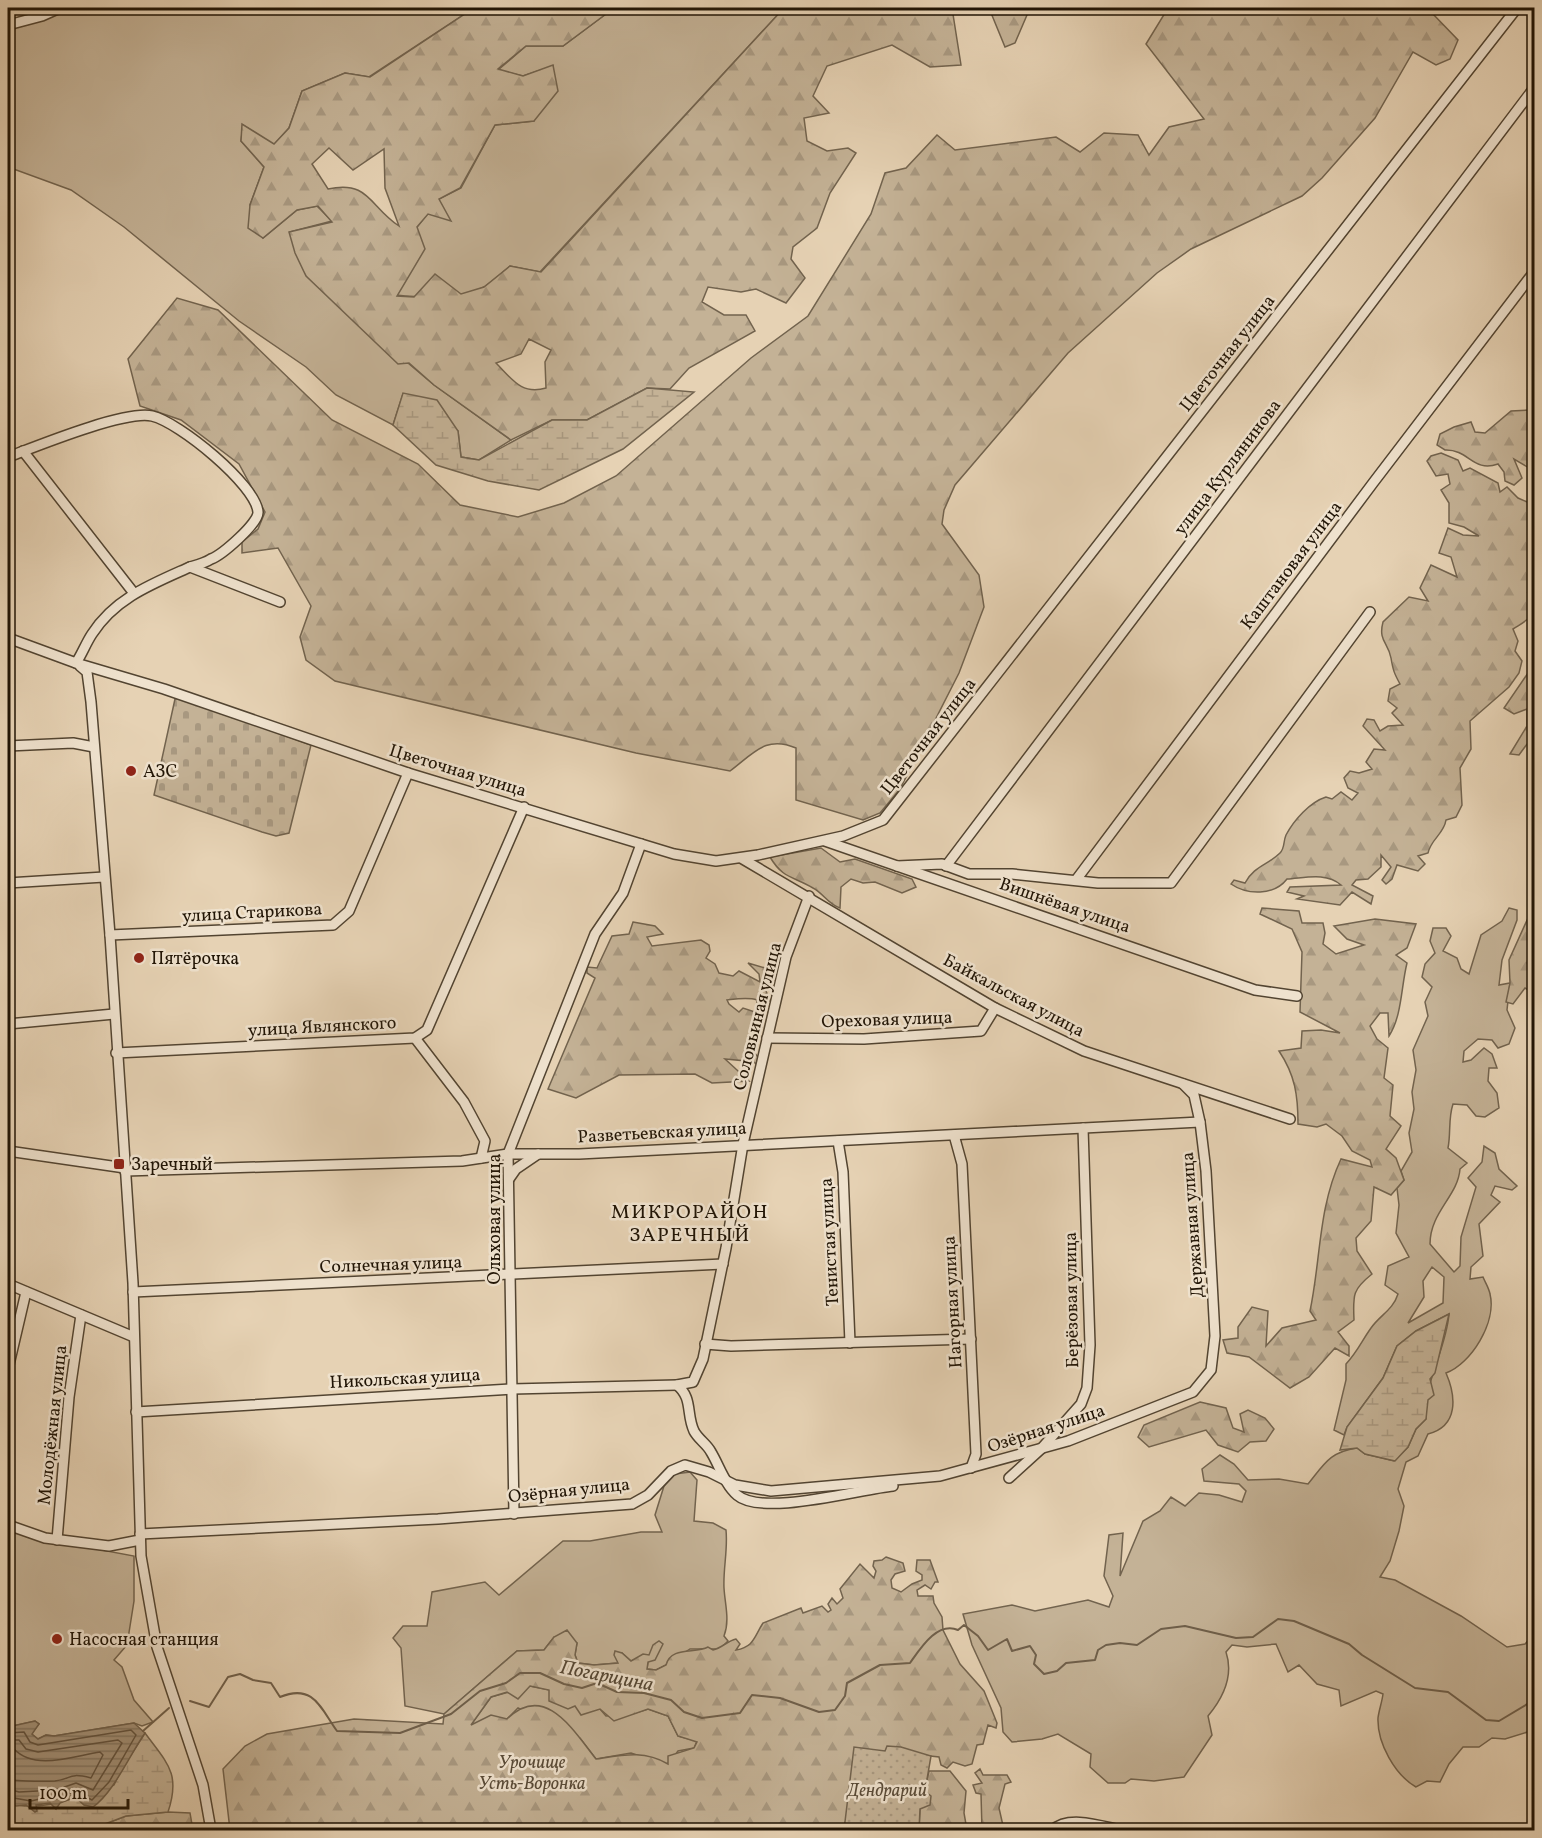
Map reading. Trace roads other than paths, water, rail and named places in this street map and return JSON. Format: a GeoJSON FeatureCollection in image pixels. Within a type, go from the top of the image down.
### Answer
{"type":"FeatureCollection","features":[{"type":"Feature","properties":{"kind":"street"},"geometry":{"type":"LineString","coordinates":[[8,25],[42,16],[60,8]]}},
{"type":"Feature","properties":{"kind":"street","name":"Цветочная улица"},"geometry":{"type":"LineString","coordinates":[[8,638],[76,663],[165,689],[408,773],[674,854],[716,861],[741,858],[843,836],[883,820],[1517,8]]}},
{"type":"Feature","properties":{"kind":"street","name":"улица Курлянинова"},"geometry":{"type":"LineString","coordinates":[[946,866],[1534,88]]}},
{"type":"Feature","properties":{"kind":"street","name":"Каштановая улица"},"geometry":{"type":"LineString","coordinates":[[1076,880],[1372,483],[1534,272]]}},
{"type":"Feature","properties":{"kind":"street"},"geometry":{"type":"LineString","coordinates":[[8,457],[136,415],[152,416],[175,424],[192,436],[226,468],[255,502],[258,513],[254,526],[214,559],[133,592],[113,609],[92,634],[76,663],[87,672],[110,935],[133,1292],[140,1537],[144,1582],[157,1647],[203,1785],[211,1830]]}},
{"type":"Feature","properties":{"kind":"street"},"geometry":{"type":"LineString","coordinates":[[23,451],[133,592]]}},
{"type":"Feature","properties":{"kind":"street"},"geometry":{"type":"LineString","coordinates":[[190,567],[280,602]]}},
{"type":"Feature","properties":{"kind":"street"},"geometry":{"type":"LineString","coordinates":[[897,866],[922,864],[946,866],[969,874],[1012,874],[1154,885],[1172,883],[1370,612]]}},
{"type":"Feature","properties":{"kind":"street"},"geometry":{"type":"LineString","coordinates":[[8,746],[73,743],[94,747]]}},
{"type":"Feature","properties":{"kind":"street","name":"улица Старикова"},"geometry":{"type":"LineString","coordinates":[[110,935],[333,925],[349,911],[408,773]]}},
{"type":"Feature","properties":{"kind":"street","name":"улица Являнского"},"geometry":{"type":"LineString","coordinates":[[117,1053],[415,1038],[427,1030],[524,807]]}},
{"type":"Feature","properties":{"kind":"street","name":"Вишнёвая улица"},"geometry":{"type":"LineString","coordinates":[[822,840],[1255,990],[1298,996]]}},
{"type":"Feature","properties":{"kind":"street","name":"Ольховая улица"},"geometry":{"type":"LineString","coordinates":[[514,1514],[508,1154],[595,934],[623,893],[641,844]]}},
{"type":"Feature","properties":{"kind":"street","name":"Байкальская улица"},"geometry":{"type":"LineString","coordinates":[[741,858],[809,896],[995,1008],[1084,1051],[1290,1119]]}},
{"type":"Feature","properties":{"kind":"street"},"geometry":{"type":"LineString","coordinates":[[8,883],[104,877]]}},
{"type":"Feature","properties":{"kind":"street","name":"Соловьиная улица"},"geometry":{"type":"LineString","coordinates":[[677,1385],[688,1385],[697,1377],[723,1264],[743,1144],[767,1038],[786,957],[809,896]]}},
{"type":"Feature","properties":{"kind":"street","name":"Ореховая улица"},"geometry":{"type":"LineString","coordinates":[[767,1038],[864,1039],[981,1031],[995,1008]]}},
{"type":"Feature","properties":{"kind":"street"},"geometry":{"type":"LineString","coordinates":[[8,1024],[114,1014]]}},
{"type":"Feature","properties":{"kind":"street"},"geometry":{"type":"LineString","coordinates":[[415,1038],[464,1102],[485,1141],[481,1158]]}},
{"type":"Feature","properties":{"kind":"street","name":"Державная улица"},"geometry":{"type":"LineString","coordinates":[[1184,1084],[1194,1095],[1206,1171],[1215,1336],[1211,1370]]}},
{"type":"Feature","properties":{"kind":"street","name":"Разветьевская улица"},"geometry":{"type":"LineString","coordinates":[[8,1151],[125,1169],[462,1161],[508,1154],[838,1141],[1200,1122]]}},
{"type":"Feature","properties":{"kind":"street","name":"Берёзовая улица"},"geometry":{"type":"LineString","coordinates":[[1009,1478],[1041,1449],[1081,1404],[1087,1388],[1090,1345],[1083,1128]]}},
{"type":"Feature","properties":{"kind":"street","name":"Нагорная улица"},"geometry":{"type":"LineString","coordinates":[[954,1135],[962,1164],[971,1339],[976,1454],[971,1468]]}},
{"type":"Feature","properties":{"kind":"street","name":"Тенистая улица"},"geometry":{"type":"LineString","coordinates":[[838,1141],[843,1172],[850,1342]]}},
{"type":"Feature","properties":{"kind":"street"},"geometry":{"type":"LineString","coordinates":[[509,1179],[516,1169],[538,1154]]}},
{"type":"Feature","properties":{"kind":"street","name":"Солнечная улица"},"geometry":{"type":"LineString","coordinates":[[133,1292],[723,1264]]}},
{"type":"Feature","properties":{"kind":"street"},"geometry":{"type":"LineString","coordinates":[[8,1284],[134,1337]]}},
{"type":"Feature","properties":{"kind":"street"},"geometry":{"type":"LineString","coordinates":[[8,1370],[26,1292]]}},
{"type":"Feature","properties":{"kind":"street","name":"Молодёжная улица"},"geometry":{"type":"LineString","coordinates":[[57,1540],[69,1397],[81,1315]]}},
{"type":"Feature","properties":{"kind":"street"},"geometry":{"type":"LineString","coordinates":[[705,1344],[731,1346],[971,1339]]}},
{"type":"Feature","properties":{"kind":"street","name":"Озёрная улица"},"geometry":{"type":"LineString","coordinates":[[57,1540],[109,1546],[140,1537],[514,1514],[632,1504],[648,1495],[679,1466],[709,1472],[735,1485],[771,1491],[918,1478],[971,1468],[1068,1441],[1193,1392],[1211,1370]]}},
{"type":"Feature","properties":{"kind":"street"},"geometry":{"type":"LineString","coordinates":[[677,1385],[688,1398],[694,1431],[710,1449],[726,1481],[735,1494],[756,1504],[842,1496],[913,1483],[918,1478]]}},
{"type":"Feature","properties":{"kind":"street","name":"Никольская улица"},"geometry":{"type":"LineString","coordinates":[[136,1412],[512,1389],[677,1385]]}},
{"type":"Feature","properties":{"kind":"street"},"geometry":{"type":"LineString","coordinates":[[8,1525],[57,1540]]}},
{"type":"Feature","properties":{"kind":"street"},"geometry":{"type":"LineString","coordinates":[[1053,1830],[1064,1823],[1075,1823],[1120,1830]]}},
{"type":"Feature","properties":{"kind":"water"},"geometry":{"type":"Polygon","coordinates":[[[35,1721],[39,1724],[32,1734],[38,1739],[46,1735],[54,1736],[134,1723],[145,1733],[108,1792],[93,1807],[84,1805],[75,1797],[60,1803],[56,1809],[50,1803],[36,1805],[37,1811],[35,1812],[26,1805],[16,1806],[8,1802],[8,1727],[35,1721]]]}},
{"type":"Feature","properties":{"kind":"waterway","name":"Погарщина"},"geometry":{"type":"LineString","coordinates":[[190,1701],[209,1707],[228,1677],[240,1674],[253,1680],[271,1683],[280,1697],[301,1693],[309,1696],[321,1707],[337,1731],[400,1733],[451,1714],[480,1691],[506,1683],[520,1673],[540,1673],[564,1684],[582,1688],[597,1683],[617,1692],[644,1693],[671,1700],[684,1712],[702,1718],[740,1713],[752,1695],[780,1698],[819,1712],[835,1710],[845,1696],[847,1683],[880,1665],[910,1663],[924,1644],[943,1629],[958,1630],[964,1625],[978,1636],[988,1650],[1007,1639],[1012,1651],[1030,1646],[1036,1655],[1034,1664],[1044,1674],[1057,1671],[1066,1663],[1095,1660],[1098,1650],[1106,1645],[1120,1643],[1137,1645],[1161,1629],[1185,1626],[1236,1638],[1253,1637],[1278,1619],[1294,1621],[1349,1644],[1362,1655],[1415,1688],[1448,1692],[1486,1720],[1499,1721],[1534,1700]]}},
{"type":"Feature","properties":{"kind":"waterway","name":"Погарщина"},"geometry":{"type":"LineString","coordinates":[[143,1731],[169,1708]]}},
{"type":"Feature","properties":{"kind":"place","name":"АЗС"},"geometry":{"type":"Point","coordinates":[131,771]}},
{"type":"Feature","properties":{"kind":"place","name":"Пятёрочка"},"geometry":{"type":"Point","coordinates":[139,958]}},
{"type":"Feature","properties":{"kind":"place","name":"Заречный"},"geometry":{"type":"Point","coordinates":[119,1164]}},
{"type":"Feature","properties":{"kind":"place","name":"Насосная станция"},"geometry":{"type":"Point","coordinates":[57,1639]}},
{"type":"Feature","properties":{"kind":"district","name":"МИКРОРАЙОН ЗАРЕЧНЫЙ"},"geometry":{"type":"Point","coordinates":[690,1222]}},
{"type":"Feature","properties":{"kind":"park label","name":"Урочище Усть-Воронка"},"geometry":{"type":"Point","coordinates":[532,1772]}},
{"type":"Feature","properties":{"kind":"park label","name":"Дендрарий"},"geometry":{"type":"Point","coordinates":[887,1790]}}]}
